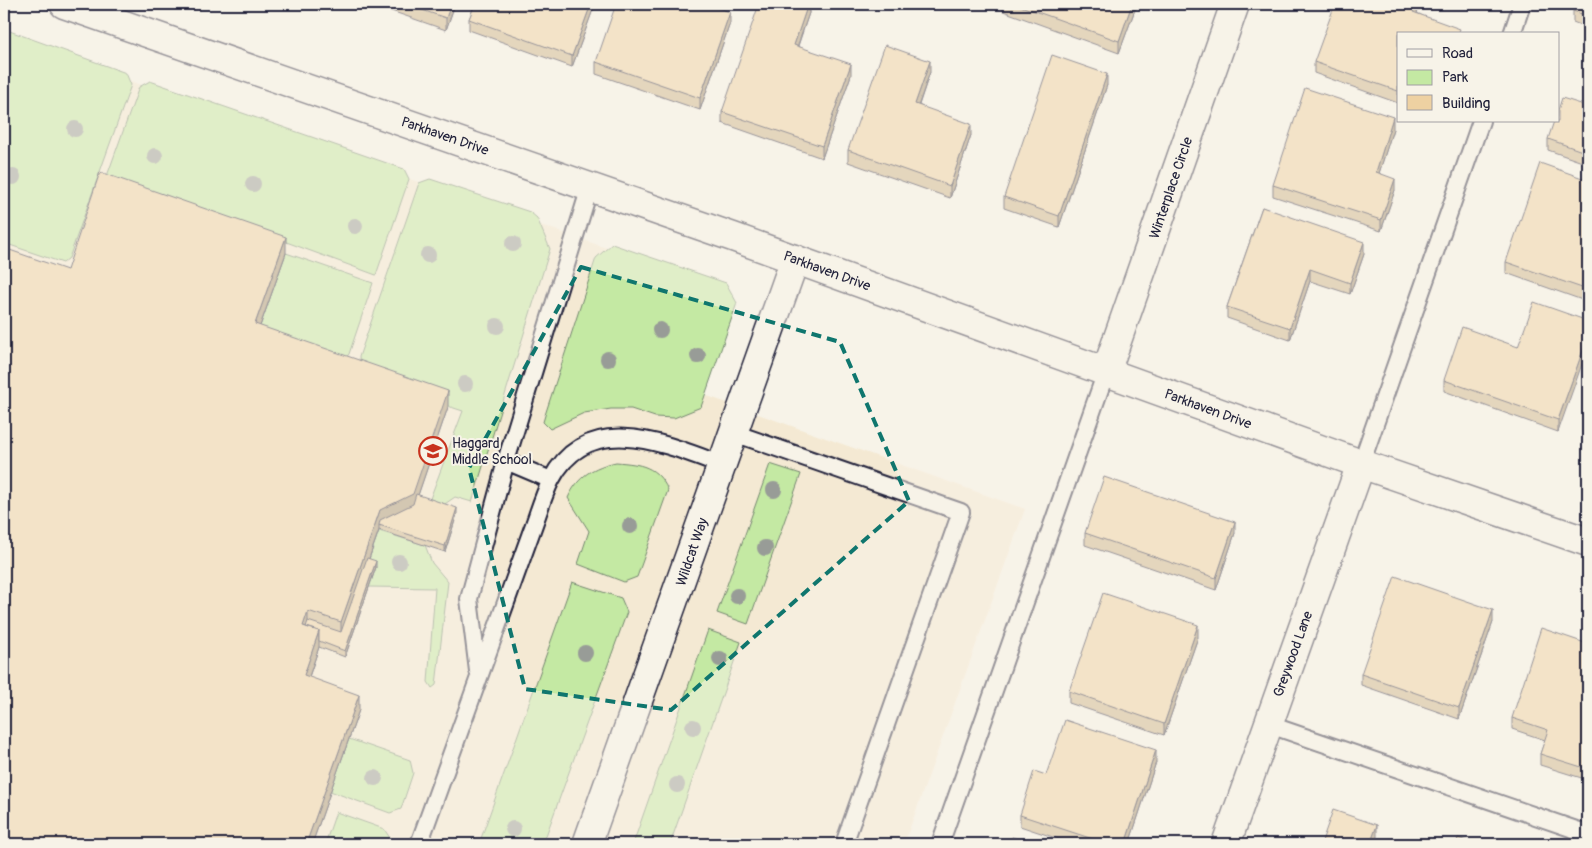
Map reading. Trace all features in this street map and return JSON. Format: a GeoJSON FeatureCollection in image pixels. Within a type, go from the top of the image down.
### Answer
{"type":"FeatureCollection","features":[{"type":"Feature","properties":{"kind":"street","name":"Parkhaven Drive"},"geometry":{"type":"LineString","coordinates":[[64,4],[795,259],[1360,464],[1588,542]]}},
{"type":"Feature","properties":{"kind":"street","name":"Winterplace Circle"},"geometry":{"type":"LineString","coordinates":[[1106,372],[1235,4]]}},
{"type":"Feature","properties":{"kind":"street","name":"Wildcat Way"},"geometry":{"type":"LineString","coordinates":[[587,844],[795,259]]}},
{"type":"Feature","properties":{"kind":"street","name":"Greywood Lane"},"geometry":{"type":"LineString","coordinates":[[1226,844],[1360,464]]}},
{"type":"Feature","properties":{"kind":"lane"},"geometry":{"type":"LineString","coordinates":[[1513,32],[1522,4]]}},
{"type":"Feature","properties":{"kind":"lane"},"geometry":{"type":"LineString","coordinates":[[1360,464],[1481,122]]}},
{"type":"Feature","properties":{"kind":"lane"},"geometry":{"type":"LineString","coordinates":[[479,675],[469,599],[506,461],[590,187]]}},
{"type":"Feature","properties":{"kind":"lane"},"geometry":{"type":"LineString","coordinates":[[940,844],[1106,372]]}},
{"type":"Feature","properties":{"kind":"lane"},"geometry":{"type":"LineString","coordinates":[[734,433],[961,512],[844,844]]}},
{"type":"Feature","properties":{"kind":"lane"},"geometry":{"type":"LineString","coordinates":[[419,844],[551,480],[580,446],[616,436],[654,442],[722,466]]}},
{"type":"Feature","properties":{"kind":"lane"},"geometry":{"type":"LineString","coordinates":[[506,461],[551,480]]}},
{"type":"Feature","properties":{"kind":"lane"},"geometry":{"type":"LineString","coordinates":[[1267,724],[1588,834]]}},
{"type":"Feature","properties":{"kind":"highlighted area"},"geometry":{"type":"Polygon","coordinates":[[[581,267],[840,342],[909,501],[671,710],[525,689],[469,468],[581,267]]]}},
{"type":"Feature","properties":{"kind":"shaded area","name":"Haggard Middle School"},"geometry":{"type":"Polygon","coordinates":[[[4,37],[732,292],[699,393],[1025,509],[904,844],[4,844],[4,37]]]}},
{"type":"Feature","properties":{"kind":"green space"},"geometry":{"type":"Polygon","coordinates":[[[4,29],[126,73],[131,85],[69,258],[63,263],[4,243],[4,29]]]}},
{"type":"Feature","properties":{"kind":"green space"},"geometry":{"type":"Polygon","coordinates":[[[150,81],[404,169],[409,179],[376,275],[107,176],[139,87],[150,81]]]}},
{"type":"Feature","properties":{"kind":"green space"},"geometry":{"type":"Polygon","coordinates":[[[430,179],[530,212],[537,218],[550,249],[472,502],[455,497],[439,508],[428,504],[463,411],[362,378],[359,357],[419,183],[430,179]]]}},
{"type":"Feature","properties":{"kind":"green space"},"geometry":{"type":"Polygon","coordinates":[[[612,244],[726,283],[737,303],[701,407],[674,418],[655,417],[631,409],[611,409],[584,413],[550,429],[543,422],[596,258],[612,244]]]}},
{"type":"Feature","properties":{"kind":"green space"},"geometry":{"type":"Polygon","coordinates":[[[286,253],[373,283],[349,354],[336,369],[255,340],[286,253]]]}},
{"type":"Feature","properties":{"kind":"green space"},"geometry":{"type":"Polygon","coordinates":[[[616,462],[641,465],[653,471],[664,482],[668,490],[637,577],[624,582],[578,564],[589,531],[568,498],[576,484],[587,474],[616,462]]]}},
{"type":"Feature","properties":{"kind":"green space"},"geometry":{"type":"Polygon","coordinates":[[[770,464],[801,474],[748,624],[717,613],[770,464]]]}},
{"type":"Feature","properties":{"kind":"green space"},"geometry":{"type":"Polygon","coordinates":[[[379,531],[425,545],[432,563],[448,582],[436,685],[432,688],[428,682],[435,588],[369,587],[376,567],[367,564],[379,531]]]}},
{"type":"Feature","properties":{"kind":"green space"},"geometry":{"type":"Polygon","coordinates":[[[572,582],[621,598],[627,612],[543,844],[479,844],[572,582]]]}},
{"type":"Feature","properties":{"kind":"green space"},"geometry":{"type":"Polygon","coordinates":[[[708,630],[741,642],[670,844],[633,844],[708,630]]]}},
{"type":"Feature","properties":{"kind":"green space"},"geometry":{"type":"Polygon","coordinates":[[[349,739],[410,760],[413,773],[401,809],[390,813],[330,791],[349,739]]]}},
{"type":"Feature","properties":{"kind":"green space"},"geometry":{"type":"Polygon","coordinates":[[[336,812],[384,829],[390,838],[388,844],[325,844],[336,812]]]}},
{"type":"Feature","properties":{"kind":"building"},"geometry":{"type":"Polygon","coordinates":[[[404,4],[451,4],[446,18],[404,4]]]}},
{"type":"Feature","properties":{"kind":"building"},"geometry":{"type":"Polygon","coordinates":[[[475,4],[591,4],[572,56],[469,19],[475,4]]]}},
{"type":"Feature","properties":{"kind":"building"},"geometry":{"type":"Polygon","coordinates":[[[616,4],[707,4],[730,12],[700,98],[596,62],[616,4]]]}},
{"type":"Feature","properties":{"kind":"building"},"geometry":{"type":"Polygon","coordinates":[[[759,4],[808,4],[794,45],[851,64],[822,146],[722,112],[759,4]]]}},
{"type":"Feature","properties":{"kind":"building"},"geometry":{"type":"Polygon","coordinates":[[[1015,4],[1132,4],[1119,41],[1015,4]]]}},
{"type":"Feature","properties":{"kind":"building"},"geometry":{"type":"Polygon","coordinates":[[[1335,4],[1416,4],[1413,12],[1460,29],[1459,32],[1397,32],[1397,91],[1314,62],[1335,4]]]}},
{"type":"Feature","properties":{"kind":"building"},"geometry":{"type":"Polygon","coordinates":[[[1575,4],[1588,4],[1588,16],[1573,11],[1575,4]]]}},
{"type":"Feature","properties":{"kind":"building"},"geometry":{"type":"Polygon","coordinates":[[[885,45],[930,61],[915,104],[971,124],[950,186],[848,150],[885,45]]]}},
{"type":"Feature","properties":{"kind":"building"},"geometry":{"type":"Polygon","coordinates":[[[1052,55],[1107,74],[1059,216],[1004,197],[1052,55]]]}},
{"type":"Feature","properties":{"kind":"building"},"geometry":{"type":"Polygon","coordinates":[[[1305,88],[1393,117],[1376,172],[1395,179],[1381,220],[1273,185],[1305,88]]]}},
{"type":"Feature","properties":{"kind":"building"},"geometry":{"type":"Polygon","coordinates":[[[1588,93],[1588,153],[1548,139],[1554,122],[1560,122],[1562,98],[1584,105],[1588,93]]]}},
{"type":"Feature","properties":{"kind":"building"},"geometry":{"type":"Polygon","coordinates":[[[1540,163],[1588,180],[1588,290],[1506,262],[1540,163]]]}},
{"type":"Feature","properties":{"kind":"building"},"geometry":{"type":"Polygon","coordinates":[[[100,172],[286,237],[255,324],[448,391],[413,494],[380,510],[341,622],[308,611],[303,626],[319,631],[304,675],[359,695],[306,844],[4,844],[4,248],[67,270],[100,172]]]}},
{"type":"Feature","properties":{"kind":"building"},"geometry":{"type":"Polygon","coordinates":[[[1262,207],[1364,242],[1350,283],[1310,269],[1290,328],[1227,307],[1262,207]]]}},
{"type":"Feature","properties":{"kind":"building"},"geometry":{"type":"Polygon","coordinates":[[[1534,302],[1588,321],[1588,336],[1558,420],[1444,380],[1462,327],[1518,347],[1534,302]]]}},
{"type":"Feature","properties":{"kind":"building"},"geometry":{"type":"Polygon","coordinates":[[[1104,477],[1235,522],[1216,578],[1085,533],[1104,477]]]}},
{"type":"Feature","properties":{"kind":"building"},"geometry":{"type":"Polygon","coordinates":[[[416,494],[457,508],[445,546],[379,525],[380,520],[413,504],[416,494]]]}},
{"type":"Feature","properties":{"kind":"building"},"geometry":{"type":"Polygon","coordinates":[[[367,558],[376,561],[345,651],[319,641],[319,631],[306,627],[308,621],[341,632],[367,558]]]}},
{"type":"Feature","properties":{"kind":"building"},"geometry":{"type":"Polygon","coordinates":[[[1395,576],[1493,610],[1459,708],[1361,674],[1395,576]]]}},
{"type":"Feature","properties":{"kind":"building"},"geometry":{"type":"Polygon","coordinates":[[[1103,593],[1198,625],[1164,724],[1069,691],[1103,593]]]}},
{"type":"Feature","properties":{"kind":"building"},"geometry":{"type":"Polygon","coordinates":[[[1541,628],[1588,644],[1588,769],[1540,754],[1548,730],[1512,718],[1541,628]]]}},
{"type":"Feature","properties":{"kind":"building"},"geometry":{"type":"Polygon","coordinates":[[[1065,720],[1156,750],[1125,844],[1108,844],[1020,815],[1034,771],[1046,775],[1065,720]]]}},
{"type":"Feature","properties":{"kind":"building"},"geometry":{"type":"Polygon","coordinates":[[[1333,810],[1377,825],[1372,839],[1388,844],[1321,844],[1333,810]]]}},
{"type":"Feature","properties":{"kind":"building"},"geometry":{"type":"Polygon","coordinates":[[[1012,837],[1033,844],[1010,844],[1012,837]]]}},
{"type":"Feature","properties":{"kind":"building"},"geometry":{"type":"Polygon","coordinates":[[[1458,838],[1475,844],[1456,844],[1458,838]]]}},
{"type":"Feature","properties":{"kind":"place","name":"Haggard Middle School"},"geometry":{"type":"Point","coordinates":[433,451]}}]}
